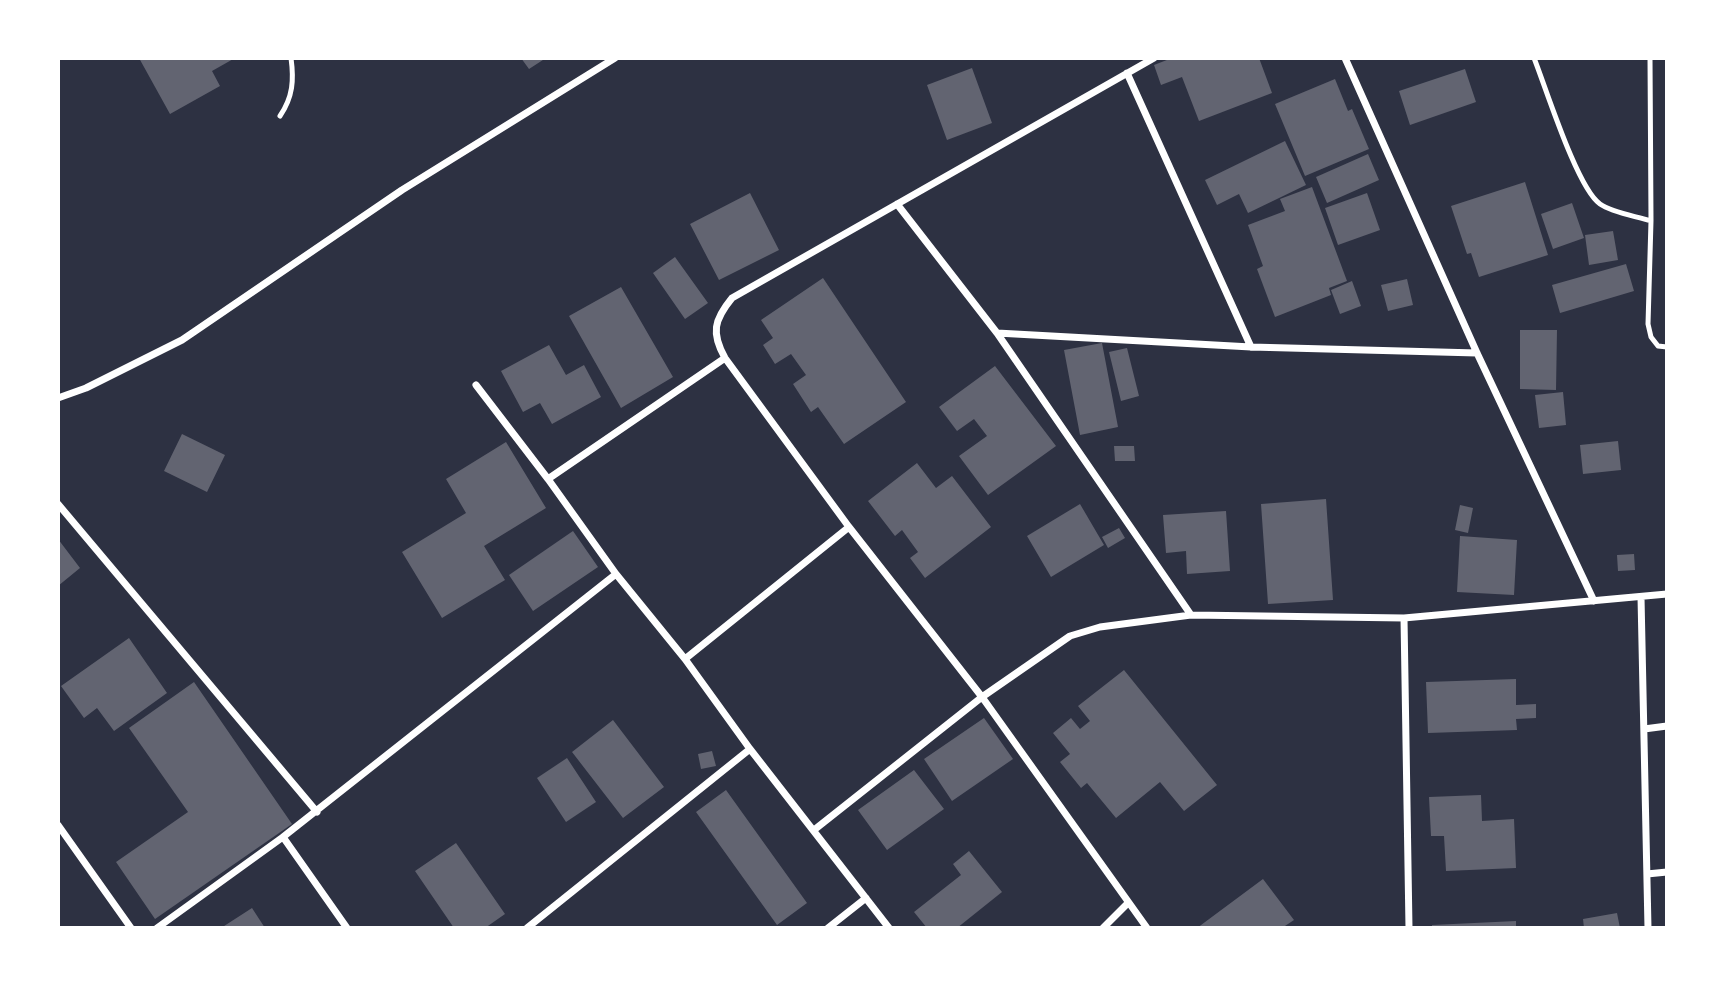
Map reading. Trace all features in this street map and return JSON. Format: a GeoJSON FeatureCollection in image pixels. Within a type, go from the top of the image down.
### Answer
{"type":"FeatureCollection","features":[{"type":"Feature","properties":{"kind":"street"},"geometry":{"type":"LineString","coordinates":[[58,398],[86,388],[182,340],[402,191],[615,58]]}},
{"type":"Feature","properties":{"kind":"street"},"geometry":{"type":"LineString","coordinates":[[1147,928],[982,696],[849,527],[725,358],[718,346],[715,331],[722,311],[732,298],[1154,58]]}},
{"type":"Feature","properties":{"kind":"street"},"geometry":{"type":"LineString","coordinates":[[1345,58],[1477,353],[1594,601]]}},
{"type":"Feature","properties":{"kind":"street"},"geometry":{"type":"LineString","coordinates":[[1127,73],[1251,347]]}},
{"type":"Feature","properties":{"kind":"street"},"geometry":{"type":"LineString","coordinates":[[897,204],[997,333],[1191,615]]}},
{"type":"Feature","properties":{"kind":"street"},"geometry":{"type":"LineString","coordinates":[[997,333],[1251,347],[1477,353]]}},
{"type":"Feature","properties":{"kind":"street"},"geometry":{"type":"LineString","coordinates":[[548,479],[725,358]]}},
{"type":"Feature","properties":{"kind":"street"},"geometry":{"type":"LineString","coordinates":[[476,385],[616,574],[685,659],[750,750],[889,928]]}},
{"type":"Feature","properties":{"kind":"street"},"geometry":{"type":"LineString","coordinates":[[58,503],[317,812]]}},
{"type":"Feature","properties":{"kind":"street"},"geometry":{"type":"LineString","coordinates":[[685,659],[849,527]]}},
{"type":"Feature","properties":{"kind":"street"},"geometry":{"type":"LineString","coordinates":[[157,928],[317,812],[616,574]]}},
{"type":"Feature","properties":{"kind":"street"},"geometry":{"type":"LineString","coordinates":[[814,830],[982,696],[1070,636],[1100,627],[1191,615],[1404,618],[1667,594]]}},
{"type":"Feature","properties":{"kind":"street"},"geometry":{"type":"LineString","coordinates":[[1642,597],[1648,928]]}},
{"type":"Feature","properties":{"kind":"street"},"geometry":{"type":"LineString","coordinates":[[1404,618],[1410,928]]}},
{"type":"Feature","properties":{"kind":"street"},"geometry":{"type":"LineString","coordinates":[[1644,729],[1667,726]]}},
{"type":"Feature","properties":{"kind":"street"},"geometry":{"type":"LineString","coordinates":[[527,928],[750,750]]}},
{"type":"Feature","properties":{"kind":"street"},"geometry":{"type":"LineString","coordinates":[[58,825],[131,928]]}},
{"type":"Feature","properties":{"kind":"street"},"geometry":{"type":"LineString","coordinates":[[283,837],[347,928]]}},
{"type":"Feature","properties":{"kind":"street"},"geometry":{"type":"LineString","coordinates":[[1647,874],[1667,872]]}},
{"type":"Feature","properties":{"kind":"street"},"geometry":{"type":"LineString","coordinates":[[828,928],[866,898]]}},
{"type":"Feature","properties":{"kind":"street"},"geometry":{"type":"LineString","coordinates":[[1103,928],[1128,903]]}},
{"type":"Feature","properties":{"kind":"lane"},"geometry":{"type":"LineString","coordinates":[[280,116],[288,104],[294,79],[291,58]]}},
{"type":"Feature","properties":{"kind":"lane"},"geometry":{"type":"LineString","coordinates":[[1534,58],[1579,175],[1591,196],[1602,206],[1651,221]]}},
{"type":"Feature","properties":{"kind":"lane"},"geometry":{"type":"LineString","coordinates":[[1650,58],[1651,221],[1647,324],[1651,337],[1658,346],[1667,347]]}},
{"type":"Feature","properties":{"kind":"building"},"geometry":{"type":"Polygon","coordinates":[[[139,58],[235,58],[212,71],[220,86],[170,114],[139,58]]]}},
{"type":"Feature","properties":{"kind":"building"},"geometry":{"type":"Polygon","coordinates":[[[521,58],[546,58],[529,69],[521,58]]]}},
{"type":"Feature","properties":{"kind":"building"},"geometry":{"type":"Polygon","coordinates":[[[1172,58],[1259,58],[1272,93],[1199,121],[1182,77],[1161,85],[1154,65],[1172,58]]]}},
{"type":"Feature","properties":{"kind":"building"},"geometry":{"type":"Polygon","coordinates":[[[972,68],[992,123],[947,140],[927,85],[972,68]]]}},
{"type":"Feature","properties":{"kind":"building"},"geometry":{"type":"Polygon","coordinates":[[[1465,69],[1476,102],[1410,125],[1399,91],[1465,69]]]}},
{"type":"Feature","properties":{"kind":"building"},"geometry":{"type":"Polygon","coordinates":[[[1335,79],[1348,111],[1352,109],[1369,149],[1305,176],[1275,104],[1335,79]]]}},
{"type":"Feature","properties":{"kind":"building"},"geometry":{"type":"Polygon","coordinates":[[[1285,141],[1306,185],[1248,213],[1239,194],[1217,205],[1205,180],[1285,141]]]}},
{"type":"Feature","properties":{"kind":"building"},"geometry":{"type":"Polygon","coordinates":[[[1368,154],[1379,180],[1327,203],[1316,177],[1368,154]]]}},
{"type":"Feature","properties":{"kind":"building"},"geometry":{"type":"Polygon","coordinates":[[[1525,182],[1548,255],[1479,277],[1471,253],[1467,254],[1451,206],[1525,182]]]}},
{"type":"Feature","properties":{"kind":"building"},"geometry":{"type":"Polygon","coordinates":[[[1312,187],[1347,281],[1329,288],[1331,295],[1275,317],[1257,269],[1263,266],[1248,225],[1285,211],[1280,199],[1312,187]]]}},
{"type":"Feature","properties":{"kind":"building"},"geometry":{"type":"Polygon","coordinates":[[[750,193],[779,250],[719,280],[690,224],[750,193]]]}},
{"type":"Feature","properties":{"kind":"building"},"geometry":{"type":"Polygon","coordinates":[[[1367,193],[1380,230],[1338,245],[1325,208],[1367,193]]]}},
{"type":"Feature","properties":{"kind":"building"},"geometry":{"type":"Polygon","coordinates":[[[1572,203],[1584,238],[1553,249],[1541,214],[1572,203]]]}},
{"type":"Feature","properties":{"kind":"building"},"geometry":{"type":"Polygon","coordinates":[[[1613,231],[1618,260],[1589,265],[1585,235],[1613,231]]]}},
{"type":"Feature","properties":{"kind":"building"},"geometry":{"type":"Polygon","coordinates":[[[675,257],[708,303],[685,319],[653,273],[675,257]]]}},
{"type":"Feature","properties":{"kind":"building"},"geometry":{"type":"Polygon","coordinates":[[[1626,264],[1634,291],[1560,313],[1552,285],[1626,264]]]}},
{"type":"Feature","properties":{"kind":"building"},"geometry":{"type":"Polygon","coordinates":[[[823,278],[906,402],[844,444],[818,407],[811,412],[793,384],[806,375],[791,354],[775,364],[763,345],[773,338],[761,320],[823,278]]]}},
{"type":"Feature","properties":{"kind":"building"},"geometry":{"type":"Polygon","coordinates":[[[1407,279],[1413,305],[1388,311],[1381,285],[1407,279]]]}},
{"type":"Feature","properties":{"kind":"building"},"geometry":{"type":"Polygon","coordinates":[[[1352,281],[1361,306],[1340,314],[1331,290],[1352,281]]]}},
{"type":"Feature","properties":{"kind":"building"},"geometry":{"type":"Polygon","coordinates":[[[621,287],[673,377],[621,408],[569,316],[621,287]]]}},
{"type":"Feature","properties":{"kind":"building"},"geometry":{"type":"Polygon","coordinates":[[[1520,330],[1557,330],[1556,390],[1520,389],[1520,330]]]}},
{"type":"Feature","properties":{"kind":"building"},"geometry":{"type":"Polygon","coordinates":[[[1102,343],[1118,427],[1080,435],[1064,350],[1102,343]]]}},
{"type":"Feature","properties":{"kind":"building"},"geometry":{"type":"Polygon","coordinates":[[[549,345],[566,375],[584,365],[601,397],[552,424],[540,403],[523,412],[501,371],[549,345]]]}},
{"type":"Feature","properties":{"kind":"building"},"geometry":{"type":"Polygon","coordinates":[[[1127,348],[1139,396],[1121,401],[1109,352],[1127,348]]]}},
{"type":"Feature","properties":{"kind":"building"},"geometry":{"type":"Polygon","coordinates":[[[995,366],[1056,446],[988,495],[959,456],[987,436],[974,419],[957,431],[939,407],[995,366]]]}},
{"type":"Feature","properties":{"kind":"building"},"geometry":{"type":"Polygon","coordinates":[[[1563,392],[1566,425],[1539,428],[1535,395],[1563,392]]]}},
{"type":"Feature","properties":{"kind":"building"},"geometry":{"type":"Polygon","coordinates":[[[182,434],[225,455],[207,492],[164,471],[182,434]]]}},
{"type":"Feature","properties":{"kind":"building"},"geometry":{"type":"Polygon","coordinates":[[[1618,441],[1621,470],[1583,474],[1580,445],[1618,441]]]}},
{"type":"Feature","properties":{"kind":"building"},"geometry":{"type":"Polygon","coordinates":[[[506,442],[546,508],[484,546],[505,580],[442,618],[402,552],[466,513],[446,479],[506,442]]]}},
{"type":"Feature","properties":{"kind":"building"},"geometry":{"type":"Polygon","coordinates":[[[1114,446],[1134,446],[1135,461],[1115,461],[1114,446]]]}},
{"type":"Feature","properties":{"kind":"building"},"geometry":{"type":"Polygon","coordinates":[[[917,463],[936,488],[952,476],[991,527],[925,578],[910,558],[918,552],[902,530],[895,536],[868,501],[917,463]]]}},
{"type":"Feature","properties":{"kind":"building"},"geometry":{"type":"Polygon","coordinates":[[[1326,499],[1333,600],[1268,604],[1261,504],[1326,499]]]}},
{"type":"Feature","properties":{"kind":"building"},"geometry":{"type":"Polygon","coordinates":[[[1080,504],[1104,545],[1051,577],[1027,536],[1080,504]]]}},
{"type":"Feature","properties":{"kind":"building"},"geometry":{"type":"Polygon","coordinates":[[[1460,505],[1473,508],[1468,533],[1455,530],[1460,505]]]}},
{"type":"Feature","properties":{"kind":"building"},"geometry":{"type":"Polygon","coordinates":[[[1226,511],[1230,571],[1187,574],[1186,551],[1166,553],[1163,515],[1226,511]]]}},
{"type":"Feature","properties":{"kind":"building"},"geometry":{"type":"Polygon","coordinates":[[[1119,528],[1125,538],[1108,548],[1102,537],[1119,528]]]}},
{"type":"Feature","properties":{"kind":"building"},"geometry":{"type":"Polygon","coordinates":[[[573,531],[598,567],[533,611],[509,575],[573,531]]]}},
{"type":"Feature","properties":{"kind":"building"},"geometry":{"type":"Polygon","coordinates":[[[1460,536],[1517,540],[1514,595],[1457,592],[1460,536]]]}},
{"type":"Feature","properties":{"kind":"building"},"geometry":{"type":"Polygon","coordinates":[[[58,539],[80,568],[58,586],[58,539]]]}},
{"type":"Feature","properties":{"kind":"building"},"geometry":{"type":"Polygon","coordinates":[[[1634,554],[1635,570],[1618,571],[1617,555],[1634,554]]]}},
{"type":"Feature","properties":{"kind":"building"},"geometry":{"type":"Polygon","coordinates":[[[129,638],[167,693],[114,731],[97,708],[84,718],[61,686],[129,638]]]}},
{"type":"Feature","properties":{"kind":"building"},"geometry":{"type":"Polygon","coordinates":[[[1124,670],[1217,785],[1184,811],[1160,782],[1116,818],[1087,783],[1081,788],[1060,762],[1070,754],[1053,733],[1071,718],[1080,729],[1090,721],[1078,706],[1124,670]]]}},
{"type":"Feature","properties":{"kind":"building"},"geometry":{"type":"Polygon","coordinates":[[[1516,679],[1516,705],[1536,704],[1536,718],[1516,719],[1517,730],[1428,733],[1426,682],[1516,679]]]}},
{"type":"Feature","properties":{"kind":"building"},"geometry":{"type":"Polygon","coordinates":[[[194,682],[292,824],[155,919],[116,862],[188,812],[129,728],[194,682]]]}},
{"type":"Feature","properties":{"kind":"building"},"geometry":{"type":"Polygon","coordinates":[[[984,718],[1013,759],[952,801],[924,759],[984,718]]]}},
{"type":"Feature","properties":{"kind":"building"},"geometry":{"type":"Polygon","coordinates":[[[613,720],[664,787],[623,818],[572,752],[613,720]]]}},
{"type":"Feature","properties":{"kind":"building"},"geometry":{"type":"Polygon","coordinates":[[[712,751],[716,766],[701,769],[698,754],[712,751]]]}},
{"type":"Feature","properties":{"kind":"building"},"geometry":{"type":"Polygon","coordinates":[[[567,758],[596,802],[566,822],[537,778],[567,758]]]}},
{"type":"Feature","properties":{"kind":"building"},"geometry":{"type":"Polygon","coordinates":[[[914,770],[944,809],[887,850],[858,810],[914,770]]]}},
{"type":"Feature","properties":{"kind":"building"},"geometry":{"type":"Polygon","coordinates":[[[726,790],[807,903],[777,925],[696,812],[726,790]]]}},
{"type":"Feature","properties":{"kind":"building"},"geometry":{"type":"Polygon","coordinates":[[[1481,795],[1482,821],[1514,819],[1516,868],[1446,871],[1444,836],[1431,836],[1429,797],[1481,795]]]}},
{"type":"Feature","properties":{"kind":"building"},"geometry":{"type":"Polygon","coordinates":[[[456,843],[505,914],[485,928],[454,928],[415,871],[456,843]]]}},
{"type":"Feature","properties":{"kind":"building"},"geometry":{"type":"Polygon","coordinates":[[[969,851],[1002,892],[957,928],[927,928],[914,912],[961,875],[953,864],[969,851]]]}},
{"type":"Feature","properties":{"kind":"building"},"geometry":{"type":"Polygon","coordinates":[[[1263,879],[1294,920],[1282,928],[1197,928],[1263,879]]]}},
{"type":"Feature","properties":{"kind":"building"},"geometry":{"type":"Polygon","coordinates":[[[252,908],[265,928],[221,928],[252,908]]]}},
{"type":"Feature","properties":{"kind":"building"},"geometry":{"type":"Polygon","coordinates":[[[1617,913],[1620,928],[1584,928],[1583,919],[1617,913]]]}},
{"type":"Feature","properties":{"kind":"building"},"geometry":{"type":"Polygon","coordinates":[[[1516,921],[1516,928],[1432,928],[1432,925],[1516,921]]]}}]}
